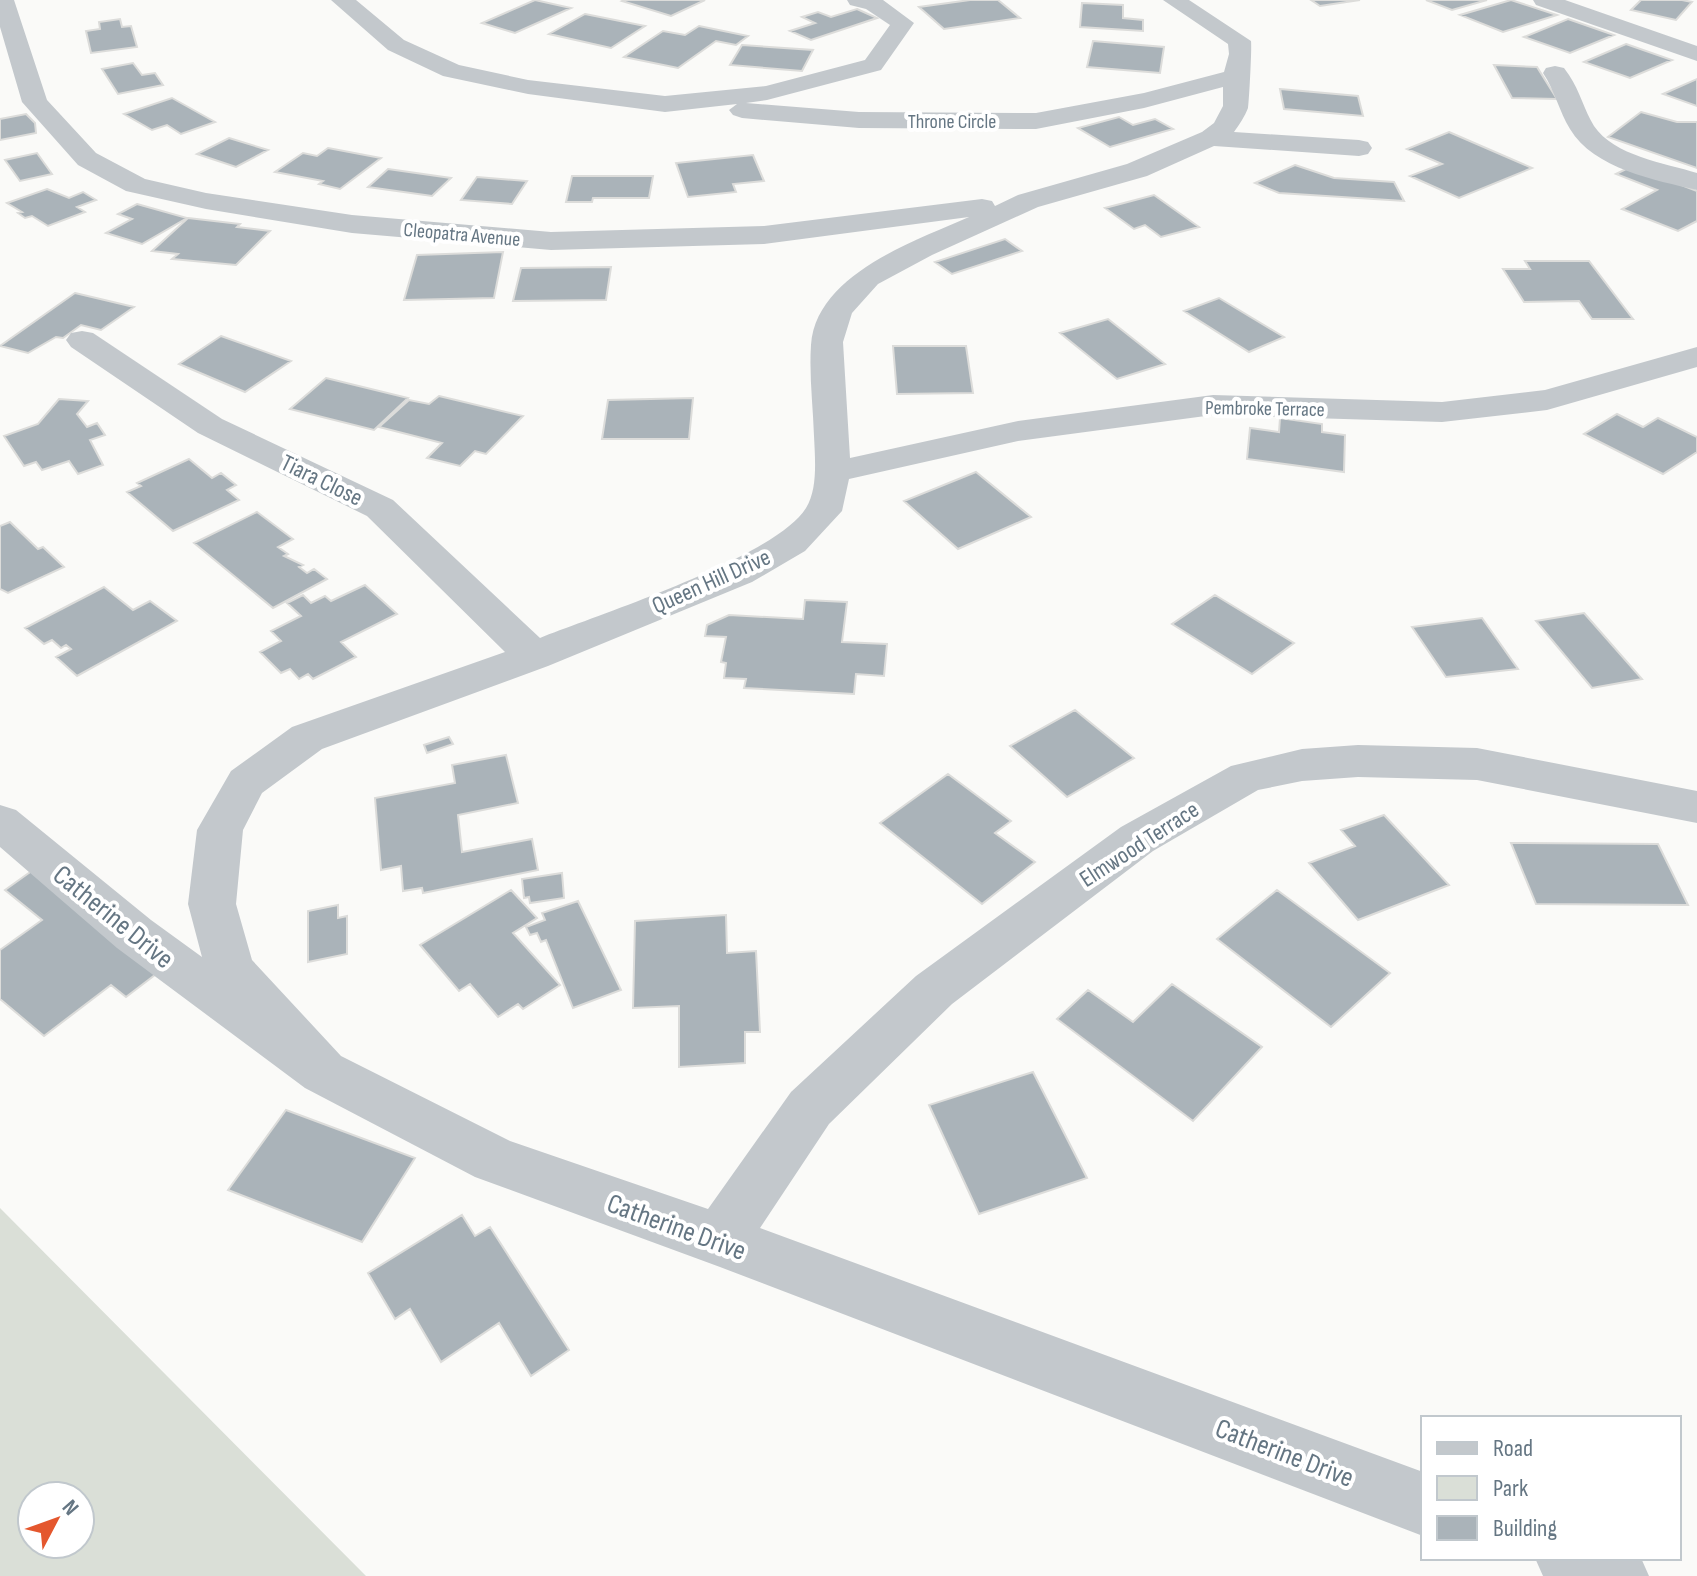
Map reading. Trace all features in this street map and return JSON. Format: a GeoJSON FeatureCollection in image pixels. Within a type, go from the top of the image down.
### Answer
{"type":"FeatureCollection","features":[{"type":"Feature","properties":{"kind":"street","name":"Cleopatra Avenue"},"geometry":{"type":"LineString","coordinates":[[3,0],[35,102],[87,159],[136,185],[206,201],[352,224],[551,241],[764,235],[1028,201]]}},
{"type":"Feature","properties":{"kind":"street","name":"Throne Circle"},"geometry":{"type":"LineString","coordinates":[[342,0],[396,45],[452,71],[528,87],[665,104],[859,120],[1036,121],[1144,100],[1235,77]]}},
{"type":"Feature","properties":{"kind":"street","name":"Throne Circle"},"geometry":{"type":"LineString","coordinates":[[665,104],[767,93],[873,65],[903,23],[874,4],[858,0]]}},
{"type":"Feature","properties":{"kind":"street","name":"Queen Hill Drive"},"geometry":{"type":"LineString","coordinates":[[323,1072],[230,969],[212,904],[220,830],[246,782],[307,738],[534,656],[739,573],[792,543],[824,511],[833,472],[827,342],[837,311],[867,278],[922,249],[1028,201],[1137,170],[1211,138],[1224,128],[1236,106],[1235,77],[1241,54],[1239,41],[1174,0]]}},
{"type":"Feature","properties":{"kind":"street"},"geometry":{"type":"LineString","coordinates":[[1544,0],[1697,54]]}},
{"type":"Feature","properties":{"kind":"street"},"geometry":{"type":"LineString","coordinates":[[1555,73],[1562,81],[1571,108],[1587,135],[1601,148],[1697,182]]}},
{"type":"Feature","properties":{"kind":"street"},"geometry":{"type":"LineString","coordinates":[[1211,138],[1359,148]]}},
{"type":"Feature","properties":{"kind":"street","name":"Tiara Close"},"geometry":{"type":"LineString","coordinates":[[82,340],[210,426],[380,508],[534,656]]}},
{"type":"Feature","properties":{"kind":"street","name":"Pembroke Terrace"},"geometry":{"type":"LineString","coordinates":[[833,472],[1018,431],[1213,405],[1442,412],[1547,400],[1697,357]]}},
{"type":"Feature","properties":{"kind":"street","name":"Elmwood Terrace"},"geometry":{"type":"LineString","coordinates":[[720,1240],[810,1108],[934,990],[1137,839],[1246,777],[1302,765],[1358,761],[1477,764],[1697,807]]}},
{"type":"Feature","properties":{"kind":"street","name":"Catherine Drive"},"geometry":{"type":"LineString","coordinates":[[0,822],[134,934],[323,1072],[494,1160],[720,1240],[1421,1503]]}},
{"type":"Feature","properties":{"kind":"street"},"geometry":{"type":"LineString","coordinates":[[1573,1560],[1616,1576]]}},
{"type":"Feature","properties":{"kind":"green space"},"geometry":{"type":"Polygon","coordinates":[[[0,1208],[366,1576],[0,1576],[0,1208]]]}},
{"type":"Feature","properties":{"kind":"building"},"geometry":{"type":"Polygon","coordinates":[[[535,0],[571,8],[515,33],[482,23],[535,0]]]}},
{"type":"Feature","properties":{"kind":"building"},"geometry":{"type":"Polygon","coordinates":[[[624,0],[705,0],[671,16],[624,0]]]}},
{"type":"Feature","properties":{"kind":"building"},"geometry":{"type":"Polygon","coordinates":[[[970,0],[998,0],[1020,18],[944,29],[919,7],[970,0]]]}},
{"type":"Feature","properties":{"kind":"building"},"geometry":{"type":"Polygon","coordinates":[[[1311,0],[1360,0],[1320,6],[1311,0]]]}},
{"type":"Feature","properties":{"kind":"building"},"geometry":{"type":"Polygon","coordinates":[[[1426,0],[1487,0],[1452,10],[1426,0]]]}},
{"type":"Feature","properties":{"kind":"building"},"geometry":{"type":"Polygon","coordinates":[[[1511,0],[1557,15],[1503,32],[1460,15],[1511,0]]]}},
{"type":"Feature","properties":{"kind":"building"},"geometry":{"type":"Polygon","coordinates":[[[1641,0],[1692,2],[1676,20],[1631,10],[1641,0]]]}},
{"type":"Feature","properties":{"kind":"building"},"geometry":{"type":"Polygon","coordinates":[[[1082,3],[1123,5],[1123,18],[1143,20],[1143,31],[1080,27],[1082,3]]]}},
{"type":"Feature","properties":{"kind":"building"},"geometry":{"type":"Polygon","coordinates":[[[857,9],[877,18],[811,40],[790,31],[815,23],[802,17],[818,12],[831,17],[857,9]]]}},
{"type":"Feature","properties":{"kind":"building"},"geometry":{"type":"Polygon","coordinates":[[[585,14],[645,26],[611,48],[549,34],[585,14]]]}},
{"type":"Feature","properties":{"kind":"building"},"geometry":{"type":"Polygon","coordinates":[[[120,19],[122,27],[131,26],[137,47],[91,53],[86,31],[100,29],[99,22],[120,19]]]}},
{"type":"Feature","properties":{"kind":"building"},"geometry":{"type":"Polygon","coordinates":[[[1568,19],[1614,35],[1570,53],[1524,37],[1568,19]]]}},
{"type":"Feature","properties":{"kind":"building"},"geometry":{"type":"Polygon","coordinates":[[[699,26],[748,36],[736,45],[716,41],[678,68],[624,57],[663,31],[685,35],[699,26]]]}},
{"type":"Feature","properties":{"kind":"building"},"geometry":{"type":"Polygon","coordinates":[[[1093,41],[1164,47],[1160,73],[1087,67],[1093,41]]]}},
{"type":"Feature","properties":{"kind":"building"},"geometry":{"type":"Polygon","coordinates":[[[1626,44],[1672,60],[1630,78],[1584,62],[1626,44]]]}},
{"type":"Feature","properties":{"kind":"building"},"geometry":{"type":"Polygon","coordinates":[[[742,45],[813,50],[802,71],[730,65],[742,45]]]}},
{"type":"Feature","properties":{"kind":"building"},"geometry":{"type":"Polygon","coordinates":[[[133,63],[142,75],[155,73],[163,85],[118,94],[102,69],[133,63]]]}},
{"type":"Feature","properties":{"kind":"building"},"geometry":{"type":"Polygon","coordinates":[[[1494,65],[1537,67],[1557,99],[1512,98],[1494,65]]]}},
{"type":"Feature","properties":{"kind":"building"},"geometry":{"type":"Polygon","coordinates":[[[1697,79],[1697,106],[1663,94],[1697,79]]]}},
{"type":"Feature","properties":{"kind":"building"},"geometry":{"type":"Polygon","coordinates":[[[1280,89],[1358,96],[1363,116],[1284,109],[1280,89]]]}},
{"type":"Feature","properties":{"kind":"building"},"geometry":{"type":"Polygon","coordinates":[[[172,98],[215,122],[181,134],[167,125],[152,130],[124,114],[172,98]]]}},
{"type":"Feature","properties":{"kind":"building"},"geometry":{"type":"Polygon","coordinates":[[[1641,112],[1677,122],[1697,122],[1697,168],[1608,137],[1641,112]]]}},
{"type":"Feature","properties":{"kind":"building"},"geometry":{"type":"Polygon","coordinates":[[[26,114],[35,123],[36,133],[0,140],[0,119],[26,114]]]}},
{"type":"Feature","properties":{"kind":"building"},"geometry":{"type":"Polygon","coordinates":[[[1119,117],[1133,125],[1155,119],[1173,129],[1110,147],[1078,128],[1119,117]]]}},
{"type":"Feature","properties":{"kind":"building"},"geometry":{"type":"Polygon","coordinates":[[[1449,132],[1532,168],[1459,198],[1410,176],[1442,164],[1407,149],[1449,132]]]}},
{"type":"Feature","properties":{"kind":"building"},"geometry":{"type":"Polygon","coordinates":[[[229,138],[268,150],[236,167],[197,154],[229,138]]]}},
{"type":"Feature","properties":{"kind":"building"},"geometry":{"type":"Polygon","coordinates":[[[328,148],[381,158],[340,189],[319,184],[323,181],[275,172],[303,153],[317,156],[328,148]]]}},
{"type":"Feature","properties":{"kind":"building"},"geometry":{"type":"Polygon","coordinates":[[[37,153],[52,174],[20,181],[5,160],[37,153]]]}},
{"type":"Feature","properties":{"kind":"building"},"geometry":{"type":"Polygon","coordinates":[[[753,155],[764,181],[733,184],[736,192],[688,197],[676,163],[753,155]]]}},
{"type":"Feature","properties":{"kind":"building"},"geometry":{"type":"Polygon","coordinates":[[[1295,165],[1334,178],[1394,182],[1404,201],[1279,193],[1255,183],[1295,165]]]}},
{"type":"Feature","properties":{"kind":"building"},"geometry":{"type":"Polygon","coordinates":[[[1632,166],[1697,191],[1697,221],[1678,231],[1622,209],[1657,190],[1616,174],[1632,166]]]}},
{"type":"Feature","properties":{"kind":"building"},"geometry":{"type":"Polygon","coordinates":[[[388,169],[451,178],[432,196],[368,187],[388,169]]]}},
{"type":"Feature","properties":{"kind":"building"},"geometry":{"type":"Polygon","coordinates":[[[572,176],[653,176],[649,198],[593,198],[592,202],[566,202],[572,176]]]}},
{"type":"Feature","properties":{"kind":"building"},"geometry":{"type":"Polygon","coordinates":[[[477,177],[527,181],[512,204],[461,200],[477,177]]]}},
{"type":"Feature","properties":{"kind":"building"},"geometry":{"type":"Polygon","coordinates":[[[47,189],[69,198],[83,192],[96,200],[77,207],[85,212],[48,226],[32,216],[25,218],[18,213],[22,212],[7,203],[47,189]]]}},
{"type":"Feature","properties":{"kind":"building"},"geometry":{"type":"Polygon","coordinates":[[[1154,195],[1199,227],[1161,237],[1145,225],[1134,229],[1105,208],[1154,195]]]}},
{"type":"Feature","properties":{"kind":"building"},"geometry":{"type":"Polygon","coordinates":[[[137,204],[187,218],[142,244],[106,233],[132,219],[118,214],[137,204]]]}},
{"type":"Feature","properties":{"kind":"building"},"geometry":{"type":"Polygon","coordinates":[[[188,218],[270,231],[236,265],[172,259],[178,254],[152,251],[188,218]]]}},
{"type":"Feature","properties":{"kind":"building"},"geometry":{"type":"Polygon","coordinates":[[[1005,239],[1022,251],[952,274],[935,262],[1005,239]]]}},
{"type":"Feature","properties":{"kind":"building"},"geometry":{"type":"Polygon","coordinates":[[[503,252],[494,298],[404,300],[417,255],[503,252]]]}},
{"type":"Feature","properties":{"kind":"building"},"geometry":{"type":"Polygon","coordinates":[[[1525,261],[1589,261],[1633,319],[1592,319],[1579,301],[1524,302],[1503,269],[1530,269],[1525,261]]]}},
{"type":"Feature","properties":{"kind":"building"},"geometry":{"type":"Polygon","coordinates":[[[611,267],[606,300],[513,301],[521,268],[611,267]]]}},
{"type":"Feature","properties":{"kind":"building"},"geometry":{"type":"Polygon","coordinates":[[[75,293],[134,307],[101,330],[81,325],[63,338],[56,337],[28,353],[0,346],[75,293]]]}},
{"type":"Feature","properties":{"kind":"building"},"geometry":{"type":"Polygon","coordinates":[[[1219,298],[1284,337],[1249,352],[1184,311],[1219,298]]]}},
{"type":"Feature","properties":{"kind":"building"},"geometry":{"type":"Polygon","coordinates":[[[1108,319],[1165,364],[1117,379],[1060,333],[1108,319]]]}},
{"type":"Feature","properties":{"kind":"building"},"geometry":{"type":"Polygon","coordinates":[[[221,336],[291,361],[245,392],[179,364],[221,336]]]}},
{"type":"Feature","properties":{"kind":"building"},"geometry":{"type":"Polygon","coordinates":[[[893,346],[966,346],[973,393],[897,394],[893,346]]]}},
{"type":"Feature","properties":{"kind":"building"},"geometry":{"type":"Polygon","coordinates":[[[326,378],[408,398],[374,430],[290,409],[326,378]]]}},
{"type":"Feature","properties":{"kind":"building"},"geometry":{"type":"Polygon","coordinates":[[[439,396],[523,416],[486,454],[475,451],[460,466],[427,458],[442,443],[379,427],[409,400],[429,404],[439,396]]]}},
{"type":"Feature","properties":{"kind":"building"},"geometry":{"type":"Polygon","coordinates":[[[693,398],[689,439],[602,439],[608,400],[693,398]]]}},
{"type":"Feature","properties":{"kind":"building"},"geometry":{"type":"Polygon","coordinates":[[[59,399],[88,401],[77,414],[87,427],[97,423],[105,435],[90,440],[103,465],[78,474],[69,461],[42,470],[36,462],[24,466],[4,436],[38,424],[59,399]]]}},
{"type":"Feature","properties":{"kind":"building"},"geometry":{"type":"Polygon","coordinates":[[[1617,414],[1643,427],[1658,418],[1697,437],[1697,452],[1663,474],[1584,434],[1617,414]]]}},
{"type":"Feature","properties":{"kind":"building"},"geometry":{"type":"Polygon","coordinates":[[[1280,418],[1322,424],[1322,432],[1345,435],[1344,472],[1247,459],[1250,428],[1279,432],[1280,418]]]}},
{"type":"Feature","properties":{"kind":"building"},"geometry":{"type":"Polygon","coordinates":[[[189,459],[212,478],[221,473],[236,485],[227,490],[239,500],[173,531],[127,492],[141,486],[137,483],[189,459]]]}},
{"type":"Feature","properties":{"kind":"building"},"geometry":{"type":"Polygon","coordinates":[[[976,472],[1031,517],[958,549],[904,501],[976,472]]]}},
{"type":"Feature","properties":{"kind":"building"},"geometry":{"type":"Polygon","coordinates":[[[257,512],[293,539],[278,547],[288,554],[284,556],[303,565],[299,567],[307,573],[314,569],[327,579],[273,608],[194,543],[257,512]]]}},
{"type":"Feature","properties":{"kind":"building"},"geometry":{"type":"Polygon","coordinates":[[[10,522],[38,549],[43,547],[64,567],[8,593],[0,589],[0,526],[10,522]]]}},
{"type":"Feature","properties":{"kind":"building"},"geometry":{"type":"Polygon","coordinates":[[[365,585],[397,614],[341,642],[356,657],[313,679],[308,674],[299,679],[290,669],[281,673],[260,652],[281,641],[271,631],[301,616],[287,603],[303,595],[311,603],[325,596],[331,601],[365,585]]]}},
{"type":"Feature","properties":{"kind":"building"},"geometry":{"type":"Polygon","coordinates":[[[104,587],[133,610],[150,601],[177,621],[77,676],[56,657],[71,649],[66,645],[61,648],[52,640],[44,644],[25,628],[104,587]]]}},
{"type":"Feature","properties":{"kind":"building"},"geometry":{"type":"Polygon","coordinates":[[[1215,595],[1294,643],[1252,674],[1172,624],[1215,595]]]}},
{"type":"Feature","properties":{"kind":"building"},"geometry":{"type":"Polygon","coordinates":[[[805,600],[847,602],[842,642],[887,644],[884,676],[856,674],[854,694],[744,688],[746,679],[724,678],[726,663],[721,662],[726,637],[705,636],[707,625],[729,615],[803,619],[805,600]]]}},
{"type":"Feature","properties":{"kind":"building"},"geometry":{"type":"Polygon","coordinates":[[[1584,613],[1642,679],[1592,688],[1536,621],[1584,613]]]}},
{"type":"Feature","properties":{"kind":"building"},"geometry":{"type":"Polygon","coordinates":[[[1482,618],[1518,669],[1446,677],[1412,627],[1482,618]]]}},
{"type":"Feature","properties":{"kind":"building"},"geometry":{"type":"Polygon","coordinates":[[[1075,710],[1134,758],[1067,797],[1010,746],[1075,710]]]}},
{"type":"Feature","properties":{"kind":"building"},"geometry":{"type":"Polygon","coordinates":[[[449,737],[453,744],[427,753],[424,745],[449,737]]]}},
{"type":"Feature","properties":{"kind":"building"},"geometry":{"type":"Polygon","coordinates":[[[506,755],[518,803],[458,815],[462,852],[532,839],[538,870],[423,893],[422,888],[403,891],[401,866],[381,870],[375,798],[455,783],[452,765],[506,755]]]}},
{"type":"Feature","properties":{"kind":"building"},"geometry":{"type":"Polygon","coordinates":[[[948,774],[1011,821],[995,833],[1035,862],[982,904],[880,823],[948,774]]]}},
{"type":"Feature","properties":{"kind":"building"},"geometry":{"type":"Polygon","coordinates":[[[1384,815],[1449,885],[1358,920],[1309,863],[1355,846],[1341,830],[1384,815]]]}},
{"type":"Feature","properties":{"kind":"building"},"geometry":{"type":"Polygon","coordinates":[[[1511,843],[1658,844],[1688,905],[1536,904],[1511,843]]]}},
{"type":"Feature","properties":{"kind":"building"},"geometry":{"type":"Polygon","coordinates":[[[40,865],[168,965],[126,997],[111,985],[44,1036],[0,999],[0,950],[42,920],[5,890],[40,865]]]}},
{"type":"Feature","properties":{"kind":"building"},"geometry":{"type":"Polygon","coordinates":[[[562,873],[564,898],[530,903],[529,897],[524,898],[522,879],[562,873]]]}},
{"type":"Feature","properties":{"kind":"building"},"geometry":{"type":"Polygon","coordinates":[[[511,890],[537,918],[513,933],[560,985],[523,1009],[518,1004],[498,1017],[470,984],[459,991],[420,945],[511,890]]]}},
{"type":"Feature","properties":{"kind":"building"},"geometry":{"type":"Polygon","coordinates":[[[1277,890],[1390,973],[1331,1027],[1217,939],[1277,890]]]}},
{"type":"Feature","properties":{"kind":"building"},"geometry":{"type":"Polygon","coordinates":[[[578,901],[621,990],[573,1008],[546,940],[541,942],[537,933],[530,935],[526,927],[545,920],[542,913],[578,901]]]}},
{"type":"Feature","properties":{"kind":"building"},"geometry":{"type":"Polygon","coordinates":[[[338,905],[338,918],[347,916],[347,954],[308,962],[308,911],[338,905]]]}},
{"type":"Feature","properties":{"kind":"building"},"geometry":{"type":"Polygon","coordinates":[[[726,915],[727,953],[756,951],[760,1032],[745,1032],[745,1063],[679,1067],[679,1006],[633,1008],[635,921],[726,915]]]}},
{"type":"Feature","properties":{"kind":"building"},"geometry":{"type":"Polygon","coordinates":[[[1172,984],[1262,1047],[1193,1121],[1057,1019],[1088,990],[1133,1022],[1172,984]]]}},
{"type":"Feature","properties":{"kind":"building"},"geometry":{"type":"Polygon","coordinates":[[[1033,1072],[1087,1178],[979,1214],[929,1105],[1033,1072]]]}},
{"type":"Feature","properties":{"kind":"building"},"geometry":{"type":"Polygon","coordinates":[[[286,1110],[415,1158],[362,1242],[228,1190],[286,1110]]]}},
{"type":"Feature","properties":{"kind":"building"},"geometry":{"type":"Polygon","coordinates":[[[462,1215],[475,1236],[490,1227],[569,1350],[531,1376],[499,1323],[441,1362],[410,1309],[395,1319],[368,1273],[462,1215]]]}}]}
